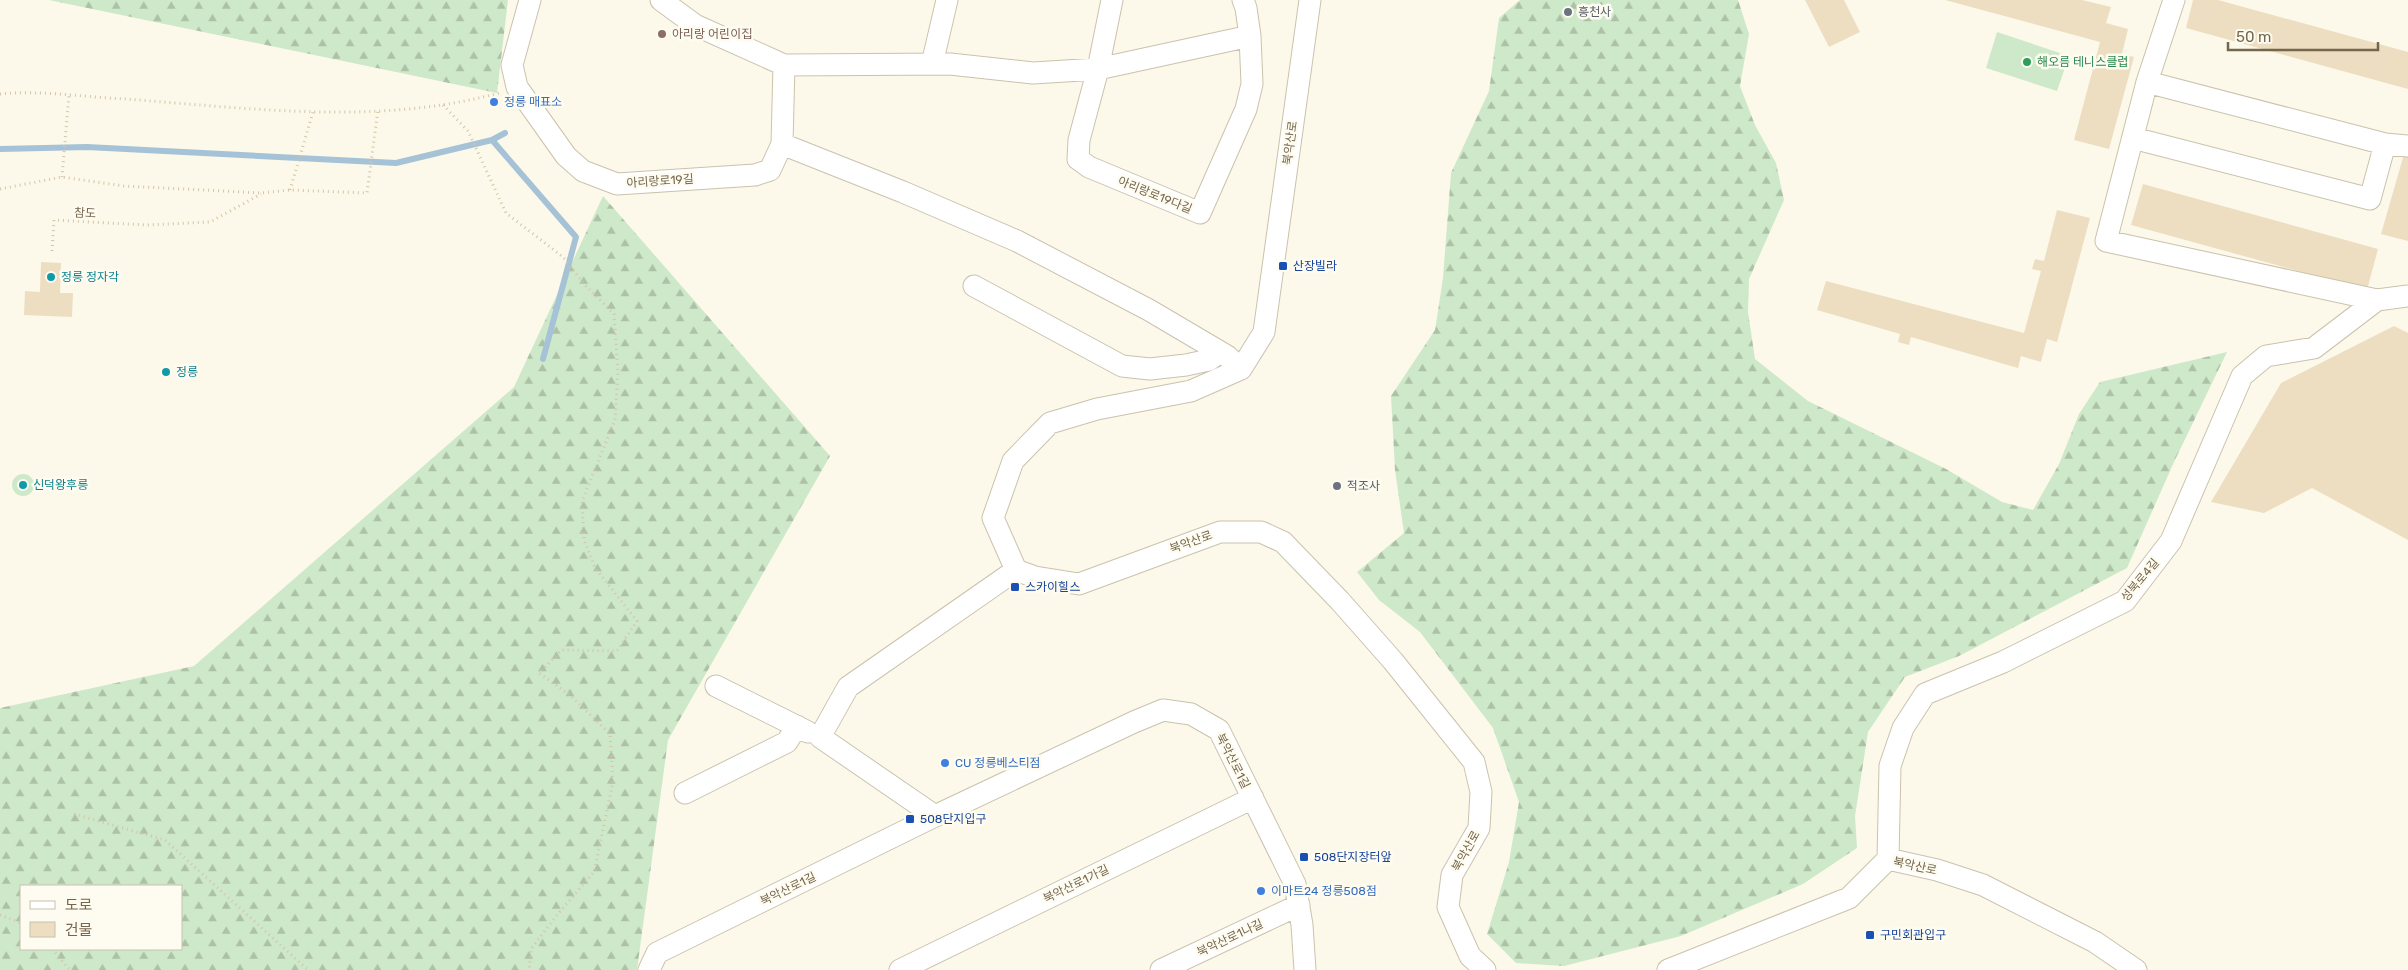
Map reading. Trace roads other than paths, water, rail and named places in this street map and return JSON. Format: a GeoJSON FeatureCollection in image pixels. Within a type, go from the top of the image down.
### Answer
{"type":"FeatureCollection","features":[{"type":"Feature","properties":{"kind":"street","name":"아리랑로19길"},"geometry":{"type":"LineString","coordinates":[[530,0],[512,65],[517,87],[566,156],[583,171],[617,184],[755,174],[770,170],[782,144],[784,66]]}},
{"type":"Feature","properties":{"kind":"street"},"geometry":{"type":"LineString","coordinates":[[661,0],[695,24],[784,66],[950,64],[1033,73],[1098,70],[1250,36]]}},
{"type":"Feature","properties":{"kind":"street"},"geometry":{"type":"LineString","coordinates":[[932,64],[947,0]]}},
{"type":"Feature","properties":{"kind":"street","name":"아리랑로19다길"},"geometry":{"type":"LineString","coordinates":[[1112,0],[1098,70],[1079,140],[1078,159],[1089,167],[1200,213],[1246,109],[1252,84],[1250,36],[1243,0]]}},
{"type":"Feature","properties":{"kind":"street","name":"북악산로"},"geometry":{"type":"LineString","coordinates":[[1241,369],[1264,332],[1310,0]]}},
{"type":"Feature","properties":{"kind":"street"},"geometry":{"type":"LineString","coordinates":[[2174,0],[2147,82],[2106,241],[2377,300]]}},
{"type":"Feature","properties":{"kind":"street"},"geometry":{"type":"LineString","coordinates":[[2147,82],[2385,144],[2408,146]]}},
{"type":"Feature","properties":{"kind":"street"},"geometry":{"type":"LineString","coordinates":[[2133,138],[2370,199],[2385,144]]}},
{"type":"Feature","properties":{"kind":"street"},"geometry":{"type":"LineString","coordinates":[[782,144],[903,192],[1017,241],[1150,310],[1220,352],[1241,369],[1191,391],[1097,409],[1050,423],[1012,461],[993,518],[1016,570],[848,687],[820,737]]}},
{"type":"Feature","properties":{"kind":"street"},"geometry":{"type":"LineString","coordinates":[[974,286],[1122,366],[1150,369],[1186,365],[1208,360],[1220,352]]}},
{"type":"Feature","properties":{"kind":"street","name":"성북로4길"},"geometry":{"type":"LineString","coordinates":[[1888,859],[1890,766],[1903,728],[1925,694],[2003,662],[2125,601],[2171,541],[2242,376],[2266,356],[2314,348],[2377,300],[2408,296]]}},
{"type":"Feature","properties":{"kind":"street","name":"북악산로"},"geometry":{"type":"LineString","coordinates":[[1016,570],[1036,577],[1079,584],[1220,532],[1262,532],[1282,542],[1340,601],[1392,661],[1474,762],[1481,792],[1479,828],[1452,874],[1448,907],[1470,956],[1485,970]]}},
{"type":"Feature","properties":{"kind":"street"},"geometry":{"type":"LineString","coordinates":[[716,686],[820,737],[936,816]]}},
{"type":"Feature","properties":{"kind":"street","name":"북악산로1길"},"geometry":{"type":"LineString","coordinates":[[649,970],[657,953],[936,816],[1163,710],[1191,714],[1219,730],[1295,884],[1299,905],[1305,970]]}},
{"type":"Feature","properties":{"kind":"street"},"geometry":{"type":"LineString","coordinates":[[685,793],[787,742],[797,726]]}},
{"type":"Feature","properties":{"kind":"street","name":"북악산로1가길"},"geometry":{"type":"LineString","coordinates":[[900,970],[1253,798]]}},
{"type":"Feature","properties":{"kind":"street","name":"북악산로"},"geometry":{"type":"LineString","coordinates":[[1668,970],[1849,898],[1888,859],[1937,870],[1983,885],[2094,942],[2136,970]]}},
{"type":"Feature","properties":{"kind":"street","name":"북악산로1나길"},"geometry":{"type":"LineString","coordinates":[[1161,970],[1299,905]]}},
{"type":"Feature","properties":{"kind":"waterway"},"geometry":{"type":"LineString","coordinates":[[0,149],[87,147],[396,163],[492,140],[505,133]]}},
{"type":"Feature","properties":{"kind":"waterway"},"geometry":{"type":"LineString","coordinates":[[492,140],[576,237],[543,359]]}},
{"type":"Feature","properties":{"kind":"place","name":"흥천사"},"geometry":{"type":"Point","coordinates":[1568,12]}},
{"type":"Feature","properties":{"kind":"place","name":"아리랑 어린이집"},"geometry":{"type":"Point","coordinates":[662,34]}},
{"type":"Feature","properties":{"kind":"place","name":"해오름 테니스클럽"},"geometry":{"type":"Point","coordinates":[2027,62]}},
{"type":"Feature","properties":{"kind":"place","name":"정릉 매표소"},"geometry":{"type":"Point","coordinates":[494,102]}},
{"type":"Feature","properties":{"kind":"place","name":"산장빌라"},"geometry":{"type":"Point","coordinates":[1283,266]}},
{"type":"Feature","properties":{"kind":"place","name":"정릉 정자각"},"geometry":{"type":"Point","coordinates":[51,277]}},
{"type":"Feature","properties":{"kind":"place","name":"정릉"},"geometry":{"type":"Point","coordinates":[166,372]}},
{"type":"Feature","properties":{"kind":"place","name":"신덕왕후릉"},"geometry":{"type":"Point","coordinates":[23,485]}},
{"type":"Feature","properties":{"kind":"place","name":"적조사"},"geometry":{"type":"Point","coordinates":[1337,486]}},
{"type":"Feature","properties":{"kind":"place","name":"스카이힐스"},"geometry":{"type":"Point","coordinates":[1015,587]}},
{"type":"Feature","properties":{"kind":"place","name":"CU 정릉베스티점"},"geometry":{"type":"Point","coordinates":[945,763]}},
{"type":"Feature","properties":{"kind":"place","name":"508단지입구"},"geometry":{"type":"Point","coordinates":[910,819]}},
{"type":"Feature","properties":{"kind":"place","name":"508단지장터앞"},"geometry":{"type":"Point","coordinates":[1304,857]}},
{"type":"Feature","properties":{"kind":"place","name":"이마트24 정릉508점"},"geometry":{"type":"Point","coordinates":[1261,891]}},
{"type":"Feature","properties":{"kind":"place","name":"구민회관입구"},"geometry":{"type":"Point","coordinates":[1870,935]}}]}
